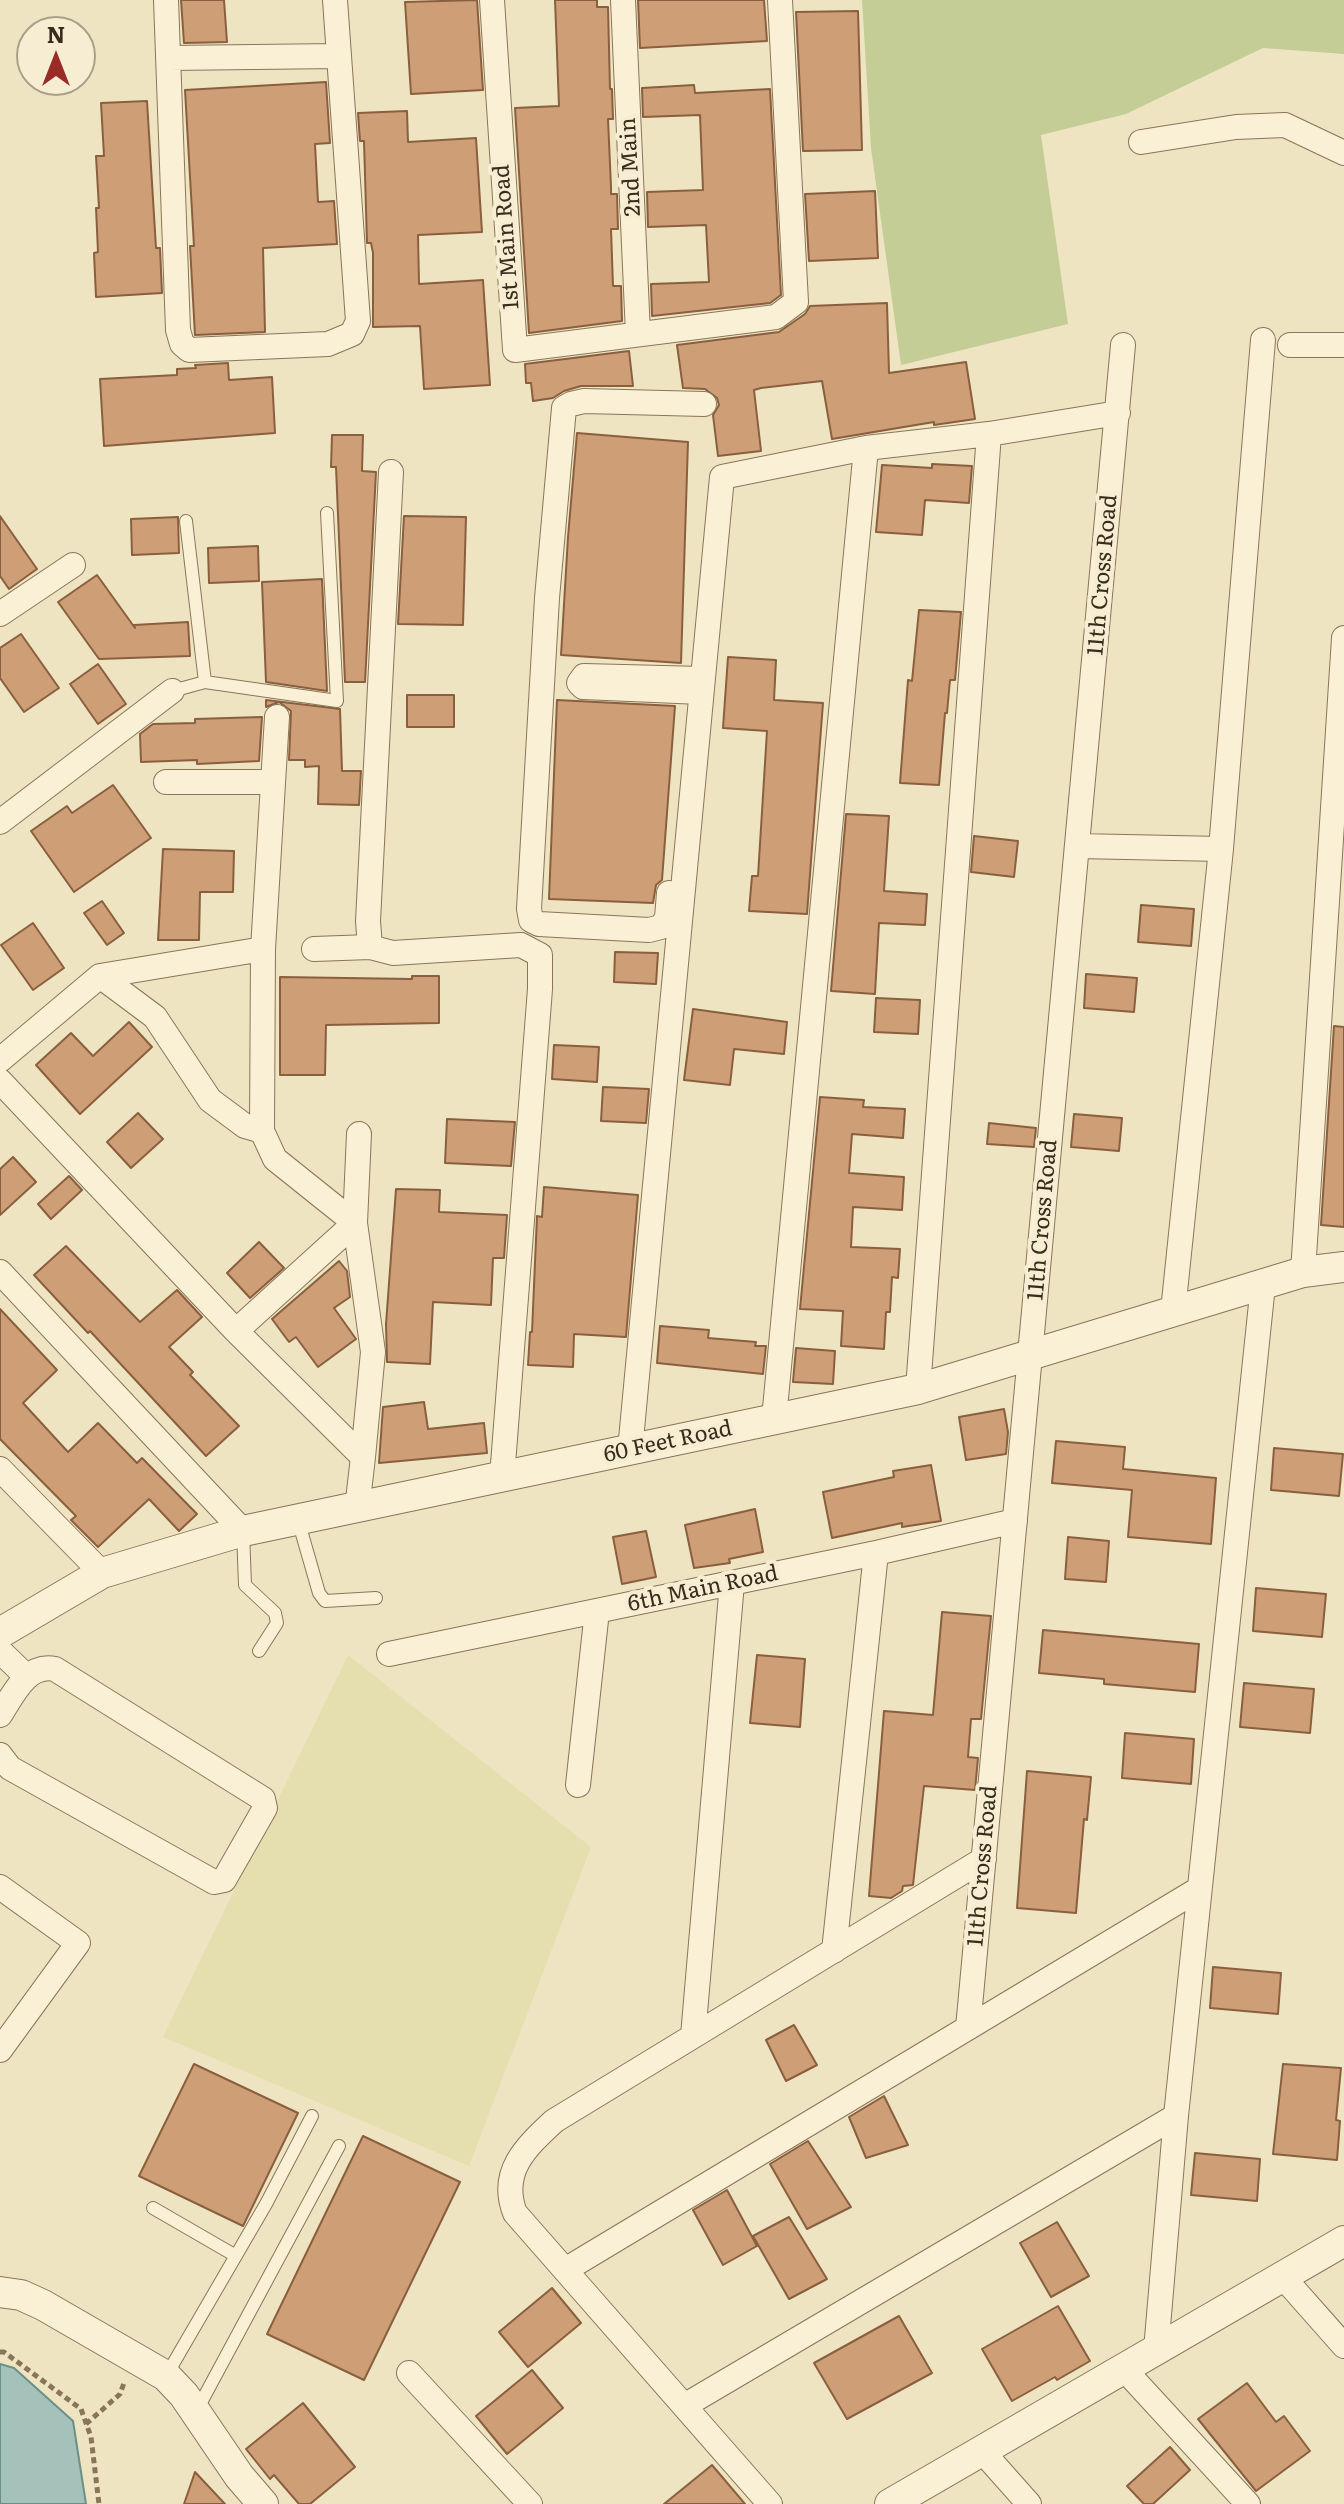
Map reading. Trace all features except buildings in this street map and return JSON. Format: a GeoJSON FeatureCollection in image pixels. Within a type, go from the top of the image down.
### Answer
{"type":"FeatureCollection","features":[{"type":"Feature","properties":{"kind":"street"},"geometry":{"type":"LineString","coordinates":[[166,0],[178,330],[182,344],[189,350],[328,344],[352,334],[358,321],[335,0]]}},
{"type":"Feature","properties":{"kind":"street","name":"1st Main Road"},"geometry":{"type":"LineString","coordinates":[[492,0],[515,350],[638,334]]}},
{"type":"Feature","properties":{"kind":"street","name":"2nd Main"},"geometry":{"type":"LineString","coordinates":[[623,0],[638,334]]}},
{"type":"Feature","properties":{"kind":"street"},"geometry":{"type":"LineString","coordinates":[[638,334],[776,317],[796,302],[780,0]]}},
{"type":"Feature","properties":{"kind":"street"},"geometry":{"type":"LineString","coordinates":[[170,58],[338,56]]}},
{"type":"Feature","properties":{"kind":"street"},"geometry":{"type":"LineString","coordinates":[[1141,142],[1236,127],[1285,125],[1344,153]]}},
{"type":"Feature","properties":{"kind":"street"},"geometry":{"type":"LineString","coordinates":[[1173,1311],[1221,849],[1263,340]]}},
{"type":"Feature","properties":{"kind":"street","name":"11th Cross Road"},"geometry":{"type":"LineString","coordinates":[[968,2028],[1123,345]]}},
{"type":"Feature","properties":{"kind":"street"},"geometry":{"type":"LineString","coordinates":[[1290,345],[1344,345]]}},
{"type":"Feature","properties":{"kind":"street"},"geometry":{"type":"LineString","coordinates":[[704,404],[584,401],[564,408],[541,686],[529,909],[531,920],[539,924],[649,930],[661,927],[667,918],[690,686],[722,477],[866,448],[989,434],[1118,413]]}},
{"type":"Feature","properties":{"kind":"street"},"geometry":{"type":"LineString","coordinates":[[918,1389],[989,434]]}},
{"type":"Feature","properties":{"kind":"street"},"geometry":{"type":"LineString","coordinates":[[774,1419],[866,448]]}},
{"type":"Feature","properties":{"kind":"street"},"geometry":{"type":"LineString","coordinates":[[370,947],[368,921],[391,472]]}},
{"type":"Feature","properties":{"kind":"street"},"geometry":{"type":"LineString","coordinates":[[0,614],[73,565]]}},
{"type":"Feature","properties":{"kind":"street"},"geometry":{"type":"LineString","coordinates":[[1303,1272],[1338,808],[1344,638]]}},
{"type":"Feature","properties":{"kind":"street"},"geometry":{"type":"LineString","coordinates":[[541,686],[690,686]]}},
{"type":"Feature","properties":{"kind":"street"},"geometry":{"type":"LineString","coordinates":[[630,1450],[690,686]]}},
{"type":"Feature","properties":{"kind":"street"},"geometry":{"type":"LineString","coordinates":[[0,822],[172,691]]}},
{"type":"Feature","properties":{"kind":"street"},"geometry":{"type":"LineString","coordinates":[[277,717],[263,949],[262,1131],[275,1159],[355,1223]]}},
{"type":"Feature","properties":{"kind":"street"},"geometry":{"type":"LineString","coordinates":[[166,782],[273,782]]}},
{"type":"Feature","properties":{"kind":"street"},"geometry":{"type":"LineString","coordinates":[[1078,846],[1221,849]]}},
{"type":"Feature","properties":{"kind":"street"},"geometry":{"type":"LineString","coordinates":[[314,949],[370,947],[393,953],[521,945],[540,955],[540,989],[502,1477]]}},
{"type":"Feature","properties":{"kind":"street"},"geometry":{"type":"LineString","coordinates":[[0,1060],[100,976],[263,949]]}},
{"type":"Feature","properties":{"kind":"street"},"geometry":{"type":"LineString","coordinates":[[100,976],[155,1017],[210,1100],[245,1126],[262,1131]]}},
{"type":"Feature","properties":{"kind":"street"},"geometry":{"type":"LineString","coordinates":[[0,1081],[236,1331],[363,1457]]}},
{"type":"Feature","properties":{"kind":"street"},"geometry":{"type":"LineString","coordinates":[[357,1509],[373,1352],[355,1223],[359,1134]]}},
{"type":"Feature","properties":{"kind":"street"},"geometry":{"type":"LineString","coordinates":[[236,1331],[355,1223]]}},
{"type":"Feature","properties":{"kind":"street","name":"60 Feet Road"},"geometry":{"type":"LineString","coordinates":[[0,1633],[102,1573],[243,1531],[918,1389],[1303,1272],[1344,1267]]}},
{"type":"Feature","properties":{"kind":"street"},"geometry":{"type":"LineString","coordinates":[[0,1272],[243,1531]]}},
{"type":"Feature","properties":{"kind":"street"},"geometry":{"type":"LineString","coordinates":[[1156,2350],[1176,2116],[1263,1285]]}},
{"type":"Feature","properties":{"kind":"street"},"geometry":{"type":"LineString","coordinates":[[0,1469],[102,1573]]}},
{"type":"Feature","properties":{"kind":"street","name":"6th Main Road"},"geometry":{"type":"LineString","coordinates":[[389,1654],[876,1553],[1015,1521]]}},
{"type":"Feature","properties":{"kind":"street"},"geometry":{"type":"LineString","coordinates":[[834,1951],[876,1553]]}},
{"type":"Feature","properties":{"kind":"street"},"geometry":{"type":"LineString","coordinates":[[693,2036],[732,1583]]}},
{"type":"Feature","properties":{"kind":"street"},"geometry":{"type":"LineString","coordinates":[[578,1785],[597,1611]]}},
{"type":"Feature","properties":{"kind":"street"},"geometry":{"type":"LineString","coordinates":[[0,1651],[26,1676]]}},
{"type":"Feature","properties":{"kind":"street"},"geometry":{"type":"LineString","coordinates":[[0,1715],[26,1676],[45,1667],[55,1669],[263,1799],[265,1808],[224,1880],[214,1882],[10,1768],[0,1755]]}},
{"type":"Feature","properties":{"kind":"street"},"geometry":{"type":"LineString","coordinates":[[770,2504],[515,2213],[508,2196],[509,2183],[529,2146],[554,2121],[984,1859]]}},
{"type":"Feature","properties":{"kind":"street"},"geometry":{"type":"LineString","coordinates":[[0,1887],[78,1943],[0,2050]]}},
{"type":"Feature","properties":{"kind":"street"},"geometry":{"type":"LineString","coordinates":[[565,2270],[1199,1889]]}},
{"type":"Feature","properties":{"kind":"street"},"geometry":{"type":"LineString","coordinates":[[684,2406],[1176,2116]]}},
{"type":"Feature","properties":{"kind":"street"},"geometry":{"type":"LineString","coordinates":[[890,2504],[1344,2241]]}},
{"type":"Feature","properties":{"kind":"street"},"geometry":{"type":"LineString","coordinates":[[1283,2277],[1344,2346]]}},
{"type":"Feature","properties":{"kind":"street"},"geometry":{"type":"LineString","coordinates":[[0,2292],[32,2300],[166,2376],[184,2395],[239,2476],[263,2504]]}},
{"type":"Feature","properties":{"kind":"street"},"geometry":{"type":"LineString","coordinates":[[1124,2369],[1248,2504]]}},
{"type":"Feature","properties":{"kind":"street"},"geometry":{"type":"LineString","coordinates":[[409,2373],[530,2504]]}},
{"type":"Feature","properties":{"kind":"street"},"geometry":{"type":"LineString","coordinates":[[982,2451],[1029,2504]]}},
{"type":"Feature","properties":{"kind":"lane"},"geometry":{"type":"LineString","coordinates":[[172,691],[205,682],[337,701],[327,513]]}},
{"type":"Feature","properties":{"kind":"lane"},"geometry":{"type":"LineString","coordinates":[[186,521],[205,682]]}},
{"type":"Feature","properties":{"kind":"lane"},"geometry":{"type":"LineString","coordinates":[[298,1520],[319,1593],[325,1601],[376,1598]]}},
{"type":"Feature","properties":{"kind":"lane"},"geometry":{"type":"LineString","coordinates":[[243,1531],[245,1585],[275,1613],[277,1623],[259,1651]]}},
{"type":"Feature","properties":{"kind":"lane"},"geometry":{"type":"LineString","coordinates":[[166,2376],[266,2204],[312,2116]]}},
{"type":"Feature","properties":{"kind":"lane"},"geometry":{"type":"LineString","coordinates":[[196,2412],[339,2146]]}},
{"type":"Feature","properties":{"kind":"lane"},"geometry":{"type":"LineString","coordinates":[[153,2208],[236,2256]]}},
{"type":"Feature","properties":{"kind":"path"},"geometry":{"type":"LineString","coordinates":[[0,2352],[81,2409],[91,2437],[99,2504]]}},
{"type":"Feature","properties":{"kind":"path"},"geometry":{"type":"LineString","coordinates":[[86,2424],[120,2394],[133,2355]]}},
{"type":"Feature","properties":{"kind":"shaded area"},"geometry":{"type":"Polygon","coordinates":[[[348,1655],[591,1847],[469,2166],[163,2037],[348,1655]]]}},
{"type":"Feature","properties":{"kind":"green space"},"geometry":{"type":"Polygon","coordinates":[[[862,0],[1344,0],[1344,54],[1263,48],[1126,114],[1041,135],[1068,324],[901,365],[871,148],[862,0]]]}},
{"type":"Feature","properties":{"kind":"water"},"geometry":{"type":"Polygon","coordinates":[[[0,2364],[14,2368],[73,2421],[86,2504],[0,2504],[0,2364]]]}}]}
